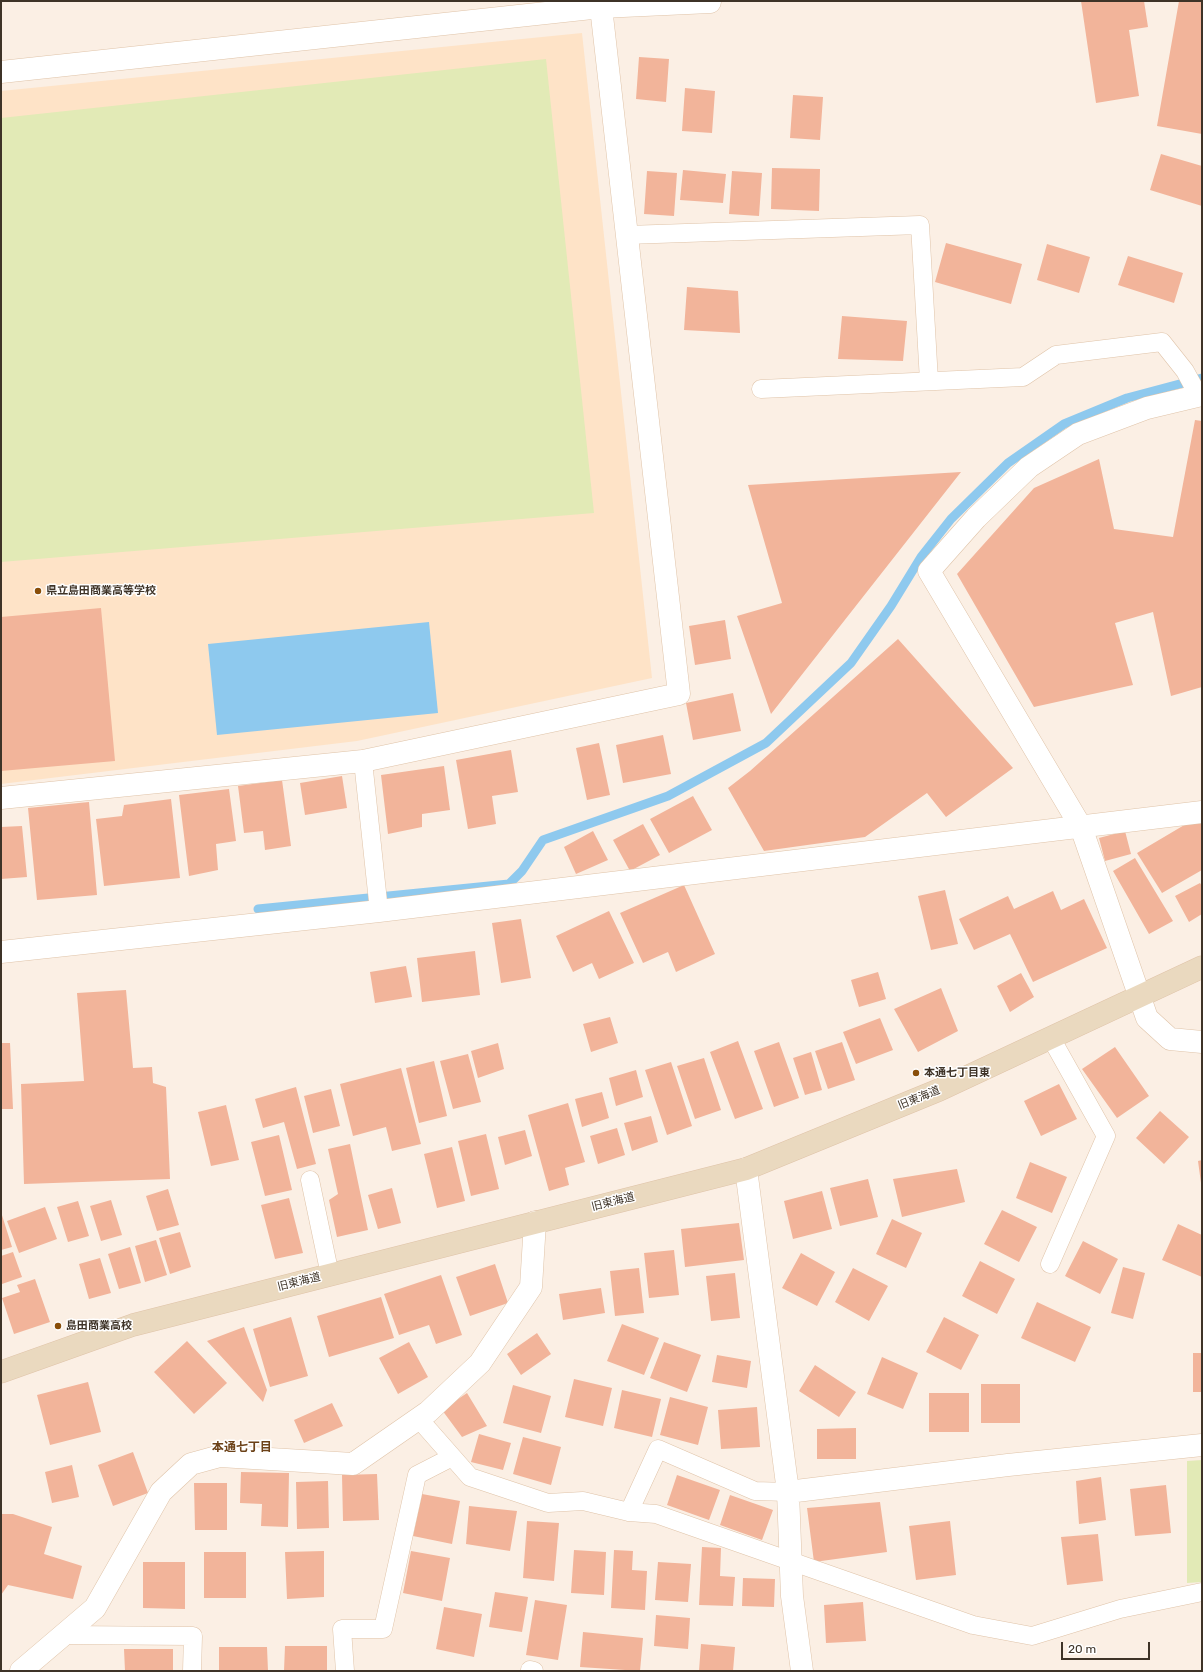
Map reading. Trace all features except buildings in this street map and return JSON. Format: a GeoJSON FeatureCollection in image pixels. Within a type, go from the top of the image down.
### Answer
{"type":"FeatureCollection","features":[{"type":"Feature","properties":{"kind":"street"},"geometry":{"type":"LineString","coordinates":[[1,72],[601,7],[710,1]]}},
{"type":"Feature","properties":{"kind":"street"},"geometry":{"type":"LineString","coordinates":[[1,798],[363,761],[679,694],[601,7]]}},
{"type":"Feature","properties":{"kind":"street"},"geometry":{"type":"LineString","coordinates":[[1200,395],[1147,408],[1078,434],[1029,467],[976,518],[930,571],[1081,827],[1147,1018],[1170,1039],[1202,1042]]}},
{"type":"Feature","properties":{"kind":"street"},"geometry":{"type":"LineString","coordinates":[[1,952],[379,911],[1202,812]]}},
{"type":"Feature","properties":{"kind":"street","name":"旧東海道"},"geometry":{"type":"LineString","coordinates":[[1,1372],[133,1325],[746,1168],[939,1090],[1202,967]]}},
{"type":"Feature","properties":{"kind":"street"},"geometry":{"type":"LineString","coordinates":[[746,1168],[788,1492],[792,1596],[802,1671]]}},
{"type":"Feature","properties":{"kind":"street"},"geometry":{"type":"LineString","coordinates":[[21,1671],[95,1608],[161,1492],[191,1464],[220,1456],[353,1464],[428,1412],[480,1363],[531,1287],[535,1222]]}},
{"type":"Feature","properties":{"kind":"street"},"geometry":{"type":"LineString","coordinates":[[788,1492],[1008,1465],[1202,1445]]}},
{"type":"Feature","properties":{"kind":"lane"},"geometry":{"type":"LineString","coordinates":[[627,235],[920,225],[930,381]]}},
{"type":"Feature","properties":{"kind":"lane"},"geometry":{"type":"LineString","coordinates":[[761,389],[1023,378],[1056,355],[1162,342],[1185,370],[1200,395]]}},
{"type":"Feature","properties":{"kind":"lane"},"geometry":{"type":"LineString","coordinates":[[363,761],[379,911]]}},
{"type":"Feature","properties":{"kind":"lane"},"geometry":{"type":"LineString","coordinates":[[1050,1264],[1106,1136],[1051,1038]]}},
{"type":"Feature","properties":{"kind":"lane"},"geometry":{"type":"LineString","coordinates":[[310,1180],[330,1275]]}},
{"type":"Feature","properties":{"kind":"lane"},"geometry":{"type":"LineString","coordinates":[[419,1419],[470,1477],[548,1503],[582,1501],[629,1512],[656,1514],[973,1625],[1032,1636],[1120,1609],[1202,1592]]}},
{"type":"Feature","properties":{"kind":"lane"},"geometry":{"type":"LineString","coordinates":[[629,1512],[658,1449],[755,1491],[788,1492]]}},
{"type":"Feature","properties":{"kind":"lane"},"geometry":{"type":"LineString","coordinates":[[345,1671],[342,1630],[383,1630],[417,1475],[452,1457]]}},
{"type":"Feature","properties":{"kind":"lane"},"geometry":{"type":"LineString","coordinates":[[63,1635],[193,1636],[192,1671]]}},
{"type":"Feature","properties":{"kind":"shaded area"},"geometry":{"type":"Polygon","coordinates":[[[582,33],[652,678],[357,741],[1,784],[1,91],[582,33]]]}},
{"type":"Feature","properties":{"kind":"green space"},"geometry":{"type":"Polygon","coordinates":[[[546,59],[594,513],[1,562],[1,118],[546,59]]]}},
{"type":"Feature","properties":{"kind":"green space"},"geometry":{"type":"Polygon","coordinates":[[[1202,1460],[1202,1582],[1187,1583],[1187,1461],[1202,1460]]]}},
{"type":"Feature","properties":{"kind":"water"},"geometry":{"type":"Polygon","coordinates":[[[429,622],[438,713],[217,735],[208,644],[429,622]]]}},
{"type":"Feature","properties":{"kind":"waterway"},"geometry":{"type":"LineString","coordinates":[[258,909],[509,884],[522,871],[543,840],[668,796],[766,743],[851,663],[891,606],[921,557],[951,519],[1008,463],[1064,424],[1127,398],[1202,378]]}},
{"type":"Feature","properties":{"kind":"place","name":"県立島田商業高等学校"},"geometry":{"type":"Point","coordinates":[38,591]}},
{"type":"Feature","properties":{"kind":"place","name":"本通七丁目東"},"geometry":{"type":"Point","coordinates":[916,1073]}},
{"type":"Feature","properties":{"kind":"place","name":"島田商業高校"},"geometry":{"type":"Point","coordinates":[58,1326]}},
{"type":"Feature","properties":{"kind":"district","name":"本通七丁目"},"geometry":{"type":"Point","coordinates":[242,1448]}}]}
